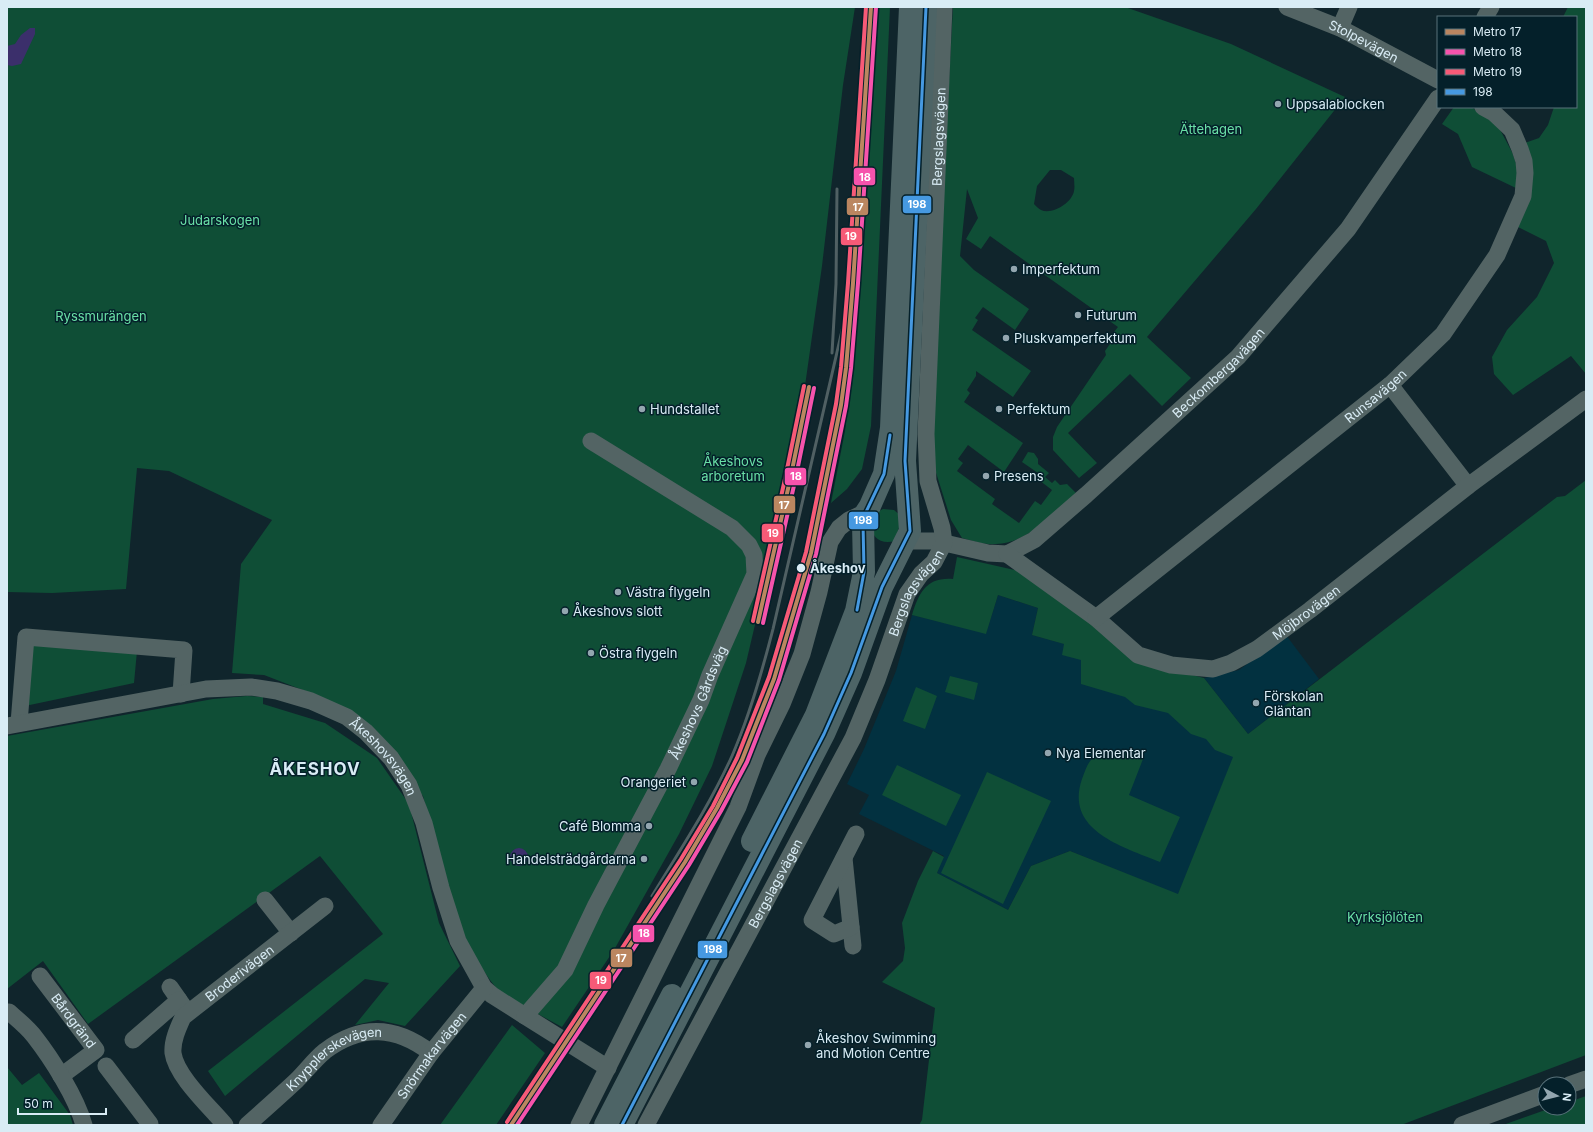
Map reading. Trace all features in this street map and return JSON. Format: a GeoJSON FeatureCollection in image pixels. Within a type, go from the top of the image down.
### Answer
{"type":"FeatureCollection","features":[{"type":"Feature","properties":{"kind":"main road"},"geometry":{"type":"LineString","coordinates":[[605,1125],[816,715],[856,611],[864,572],[866,522],[884,472],[891,428],[910,7]]}},
{"type":"Feature","properties":{"kind":"main road","name":"Bergslagsvägen"},"geometry":{"type":"LineString","coordinates":[[622,1125],[824,734],[851,673],[882,587],[907,531],[905,461],[926,7]]}},
{"type":"Feature","properties":{"kind":"main road"},"geometry":{"type":"LineString","coordinates":[[883,502],[892,502],[902,508],[907,531],[892,550],[881,549],[871,545],[866,522],[883,502]]}},
{"type":"Feature","properties":{"kind":"street","name":"Bergslagsvägen"},"geometry":{"type":"LineString","coordinates":[[647,1124],[853,738],[877,680],[907,594],[921,574],[934,562],[940,542],[942,528],[928,481],[926,434],[944,7]]}},
{"type":"Feature","properties":{"kind":"street","name":"Stolpevägen"},"geometry":{"type":"LineString","coordinates":[[1287,7],[1340,28],[1437,79]]}},
{"type":"Feature","properties":{"kind":"street"},"geometry":{"type":"LineString","coordinates":[[1340,28],[1349,7]]}},
{"type":"Feature","properties":{"kind":"street"},"geometry":{"type":"LineString","coordinates":[[1486,16],[1491,7]]}},
{"type":"Feature","properties":{"kind":"street","name":"Beckombergavägen"},"geometry":{"type":"LineString","coordinates":[[1007,554],[1034,540],[1092,490],[1238,357],[1348,229],[1437,99]]}},
{"type":"Feature","properties":{"kind":"street","name":"Runsavägen"},"geometry":{"type":"LineString","coordinates":[[1096,618],[1390,385],[1443,334],[1497,255],[1523,196],[1525,173],[1524,161],[1512,130],[1494,113],[1486,108]]}},
{"type":"Feature","properties":{"kind":"street"},"geometry":{"type":"LineString","coordinates":[[1390,385],[1468,486]]}},
{"type":"Feature","properties":{"kind":"street","name":"Möjbrovägen"},"geometry":{"type":"LineString","coordinates":[[1007,554],[1096,618],[1138,655],[1171,666],[1213,669],[1231,663],[1257,649],[1310,610],[1468,486],[1586,399]]}},
{"type":"Feature","properties":{"kind":"street","name":"Åkeshovs Gårdsväg"},"geometry":{"type":"LineString","coordinates":[[525,1016],[565,970],[596,905],[668,769],[701,700],[710,675],[755,574],[754,555],[749,545],[732,528],[591,441]]}},
{"type":"Feature","properties":{"kind":"street"},"geometry":{"type":"LineString","coordinates":[[579,1125],[738,807],[757,755],[782,704],[802,654],[819,592],[830,542],[839,528],[849,520],[866,522]]}},
{"type":"Feature","properties":{"kind":"street"},"geometry":{"type":"LineString","coordinates":[[907,531],[940,542],[988,553],[1007,554]]}},
{"type":"Feature","properties":{"kind":"street"},"geometry":{"type":"LineString","coordinates":[[13,724],[26,637],[184,650],[180,694]]}},
{"type":"Feature","properties":{"kind":"street","name":"Åkeshovsvägen"},"geometry":{"type":"LineString","coordinates":[[13,724],[206,689],[251,687],[277,691],[311,701],[347,717],[366,732],[391,758],[409,785],[424,823],[441,888],[458,941],[484,988],[492,995],[608,1068]]}},
{"type":"Feature","properties":{"kind":"street"},"geometry":{"type":"LineString","coordinates":[[851,928],[834,934],[812,920],[856,834]]}},
{"type":"Feature","properties":{"kind":"street"},"geometry":{"type":"LineString","coordinates":[[844,858],[853,946]]}},
{"type":"Feature","properties":{"kind":"street"},"geometry":{"type":"LineString","coordinates":[[265,900],[291,933]]}},
{"type":"Feature","properties":{"kind":"street","name":"Broderivägen"},"geometry":{"type":"LineString","coordinates":[[133,1040],[179,1000],[291,933],[325,906]]}},
{"type":"Feature","properties":{"kind":"street","name":"Bårdgränd"},"geometry":{"type":"LineString","coordinates":[[40,976],[96,1050],[61,1076]]}},
{"type":"Feature","properties":{"kind":"street","name":"Snörmakarvägen"},"geometry":{"type":"LineString","coordinates":[[381,1125],[431,1053],[484,988]]}},
{"type":"Feature","properties":{"kind":"street","name":"Broderivägen"},"geometry":{"type":"LineString","coordinates":[[179,1000],[183,1017],[176,1034],[173,1053],[179,1072],[225,1125]]}},
{"type":"Feature","properties":{"kind":"street"},"geometry":{"type":"LineString","coordinates":[[9,1012],[33,1035],[61,1076],[82,1115],[84,1125]]}},
{"type":"Feature","properties":{"kind":"street","name":"Knypplerskevägen"},"geometry":{"type":"LineString","coordinates":[[247,1125],[297,1080],[325,1052],[352,1036],[371,1031],[388,1032],[418,1043],[431,1053]]}},
{"type":"Feature","properties":{"kind":"street"},"geometry":{"type":"LineString","coordinates":[[106,1066],[150,1124]]}},
{"type":"Feature","properties":{"kind":"street"},"geometry":{"type":"LineString","coordinates":[[1462,1125],[1537,1097]]}},
{"type":"Feature","properties":{"kind":"shaded area"},"geometry":{"type":"Polygon","coordinates":[[[30,28],[35,28],[35,34],[21,64],[12,66],[7,65],[7,46],[15,44],[21,35],[30,28]]]}},
{"type":"Feature","properties":{"kind":"shaded area","name":"Nya Elementar"},"geometry":{"type":"Polygon","coordinates":[[[998,595],[1038,608],[1032,635],[1065,644],[1240,741],[1178,895],[1070,851],[1031,866],[1008,910],[937,873],[944,856],[859,814],[869,795],[847,784],[864,749],[896,671],[912,615],[986,633],[998,595]]]}},
{"type":"Feature","properties":{"kind":"shaded area","name":"Förskolan Gläntan"},"geometry":{"type":"Polygon","coordinates":[[[1286,635],[1319,679],[1248,734],[1204,678],[1239,670],[1286,635]]]}},
{"type":"Feature","properties":{"kind":"shaded area"},"geometry":{"type":"Polygon","coordinates":[[[519,848],[525,851],[528,857],[525,863],[519,866],[513,863],[510,857],[513,851],[519,848]]]}},
{"type":"Feature","properties":{"kind":"green space"},"geometry":{"type":"Polygon","coordinates":[[[7,7],[855,7],[843,85],[822,266],[801,414],[746,663],[712,766],[679,834],[614,950],[562,1027],[501,994],[470,951],[454,913],[423,796],[326,699],[264,675],[232,673],[241,564],[272,520],[169,471],[137,468],[126,589],[52,593],[7,592],[7,7]]]}},
{"type":"Feature","properties":{"kind":"green space"},"geometry":{"type":"Polygon","coordinates":[[[878,7],[890,7],[871,426],[862,469],[847,489],[831,503],[845,431],[853,359],[878,7]]]}},
{"type":"Feature","properties":{"kind":"green space","name":"Ättehagen"},"geometry":{"type":"Polygon","coordinates":[[[953,7],[1125,7],[1231,44],[1345,97],[1256,209],[1147,337],[1191,378],[1162,406],[1130,374],[1068,433],[1097,463],[1079,478],[1053,450],[1053,437],[1057,427],[1106,355],[1105,351],[1117,334],[1114,332],[1118,327],[990,236],[981,249],[966,239],[978,218],[967,189],[960,256],[974,270],[1029,309],[1015,330],[983,307],[975,318],[978,320],[972,330],[1031,371],[1013,397],[976,371],[976,376],[967,390],[970,393],[964,402],[1023,443],[1004,472],[968,445],[958,459],[963,463],[957,471],[995,499],[992,504],[1019,523],[1035,501],[1041,505],[1052,490],[1035,477],[1038,473],[1022,462],[1028,452],[1034,453],[1038,459],[1038,464],[1049,473],[1045,477],[1052,483],[1055,480],[1060,485],[1067,484],[1076,493],[1040,526],[1030,533],[1008,542],[987,544],[962,538],[951,520],[932,460],[940,249],[953,7]],[[1050,170],[1037,186],[1034,204],[1041,210],[1051,211],[1061,207],[1070,200],[1074,189],[1074,178],[1061,170],[1050,170]]]}},
{"type":"Feature","properties":{"kind":"green space"},"geometry":{"type":"Polygon","coordinates":[[[1568,7],[1586,7],[1586,374],[1571,356],[1513,395],[1494,374],[1492,357],[1507,330],[1537,297],[1554,263],[1546,241],[1516,226],[1522,144],[1539,138],[1548,125],[1554,108],[1577,108],[1577,16],[1564,16],[1568,7]]]}},
{"type":"Feature","properties":{"kind":"green space"},"geometry":{"type":"Polygon","coordinates":[[[1453,108],[1473,108],[1497,124],[1512,152],[1518,169],[1518,189],[1472,167],[1458,134],[1442,124],[1453,108]]]}},
{"type":"Feature","properties":{"kind":"green space","name":"Kyrksjölöten"},"geometry":{"type":"Polygon","coordinates":[[[1586,480],[1586,1055],[1401,1125],[919,1125],[922,1120],[935,1008],[882,982],[903,961],[905,948],[902,923],[918,881],[933,851],[944,857],[937,873],[1008,910],[1031,866],[1070,851],[1178,894],[1233,757],[1215,750],[1206,739],[1191,734],[1168,713],[1135,705],[1125,697],[1081,684],[1081,660],[1062,655],[1064,644],[1032,635],[1038,608],[998,595],[986,634],[912,615],[921,593],[930,583],[944,579],[953,579],[957,557],[1023,572],[1157,666],[1204,678],[1248,734],[1557,497],[1565,496],[1586,480]]]}},
{"type":"Feature","properties":{"kind":"green space"},"geometry":{"type":"Polygon","coordinates":[[[883,509],[894,510],[902,517],[895,541],[887,542],[880,540],[875,537],[872,531],[871,525],[873,519],[883,509]]]}},
{"type":"Feature","properties":{"kind":"green space"},"geometry":{"type":"Polygon","coordinates":[[[30,643],[137,651],[134,683],[25,706],[30,643]]]}},
{"type":"Feature","properties":{"kind":"green space"},"geometry":{"type":"Polygon","coordinates":[[[950,676],[978,683],[974,700],[945,692],[950,676]]]}},
{"type":"Feature","properties":{"kind":"green space"},"geometry":{"type":"Polygon","coordinates":[[[916,687],[937,696],[925,729],[903,721],[916,687]]]}},
{"type":"Feature","properties":{"kind":"green space"},"geometry":{"type":"Polygon","coordinates":[[[247,696],[263,697],[263,704],[325,723],[377,758],[409,804],[439,923],[460,966],[405,1026],[378,1020],[355,1025],[389,983],[365,979],[225,1096],[208,1071],[383,934],[320,856],[88,1024],[43,961],[7,989],[7,736],[213,699],[247,696]]]}},
{"type":"Feature","properties":{"kind":"green space"},"geometry":{"type":"Polygon","coordinates":[[[1107,751],[1119,751],[1143,759],[1129,795],[1180,817],[1160,862],[1115,843],[1089,824],[1082,812],[1079,797],[1082,779],[1086,769],[1093,758],[1107,751]]]}},
{"type":"Feature","properties":{"kind":"green space"},"geometry":{"type":"Polygon","coordinates":[[[897,765],[961,795],[946,826],[882,795],[897,765]]]}},
{"type":"Feature","properties":{"kind":"green space"},"geometry":{"type":"Polygon","coordinates":[[[987,772],[1051,801],[1003,904],[941,873],[987,772]]]}},
{"type":"Feature","properties":{"kind":"green space"},"geometry":{"type":"Polygon","coordinates":[[[512,1025],[545,1053],[496,1125],[440,1125],[512,1025]]]}},
{"type":"Feature","properties":{"kind":"green space"},"geometry":{"type":"Polygon","coordinates":[[[7,1067],[22,1085],[39,1073],[70,1115],[73,1125],[7,1125],[7,1067]]]}},
{"type":"Feature","properties":{"kind":"green space"},"geometry":{"type":"Polygon","coordinates":[[[1586,1096],[1586,1125],[1503,1125],[1537,1113],[1537,1116],[1577,1116],[1577,1099],[1586,1096]]]}},
{"type":"Feature","properties":{"kind":"railway"},"geometry":{"type":"LineString","coordinates":[[832,353],[836,284],[837,189]]}},
{"type":"Feature","properties":{"kind":"railway"},"geometry":{"type":"LineString","coordinates":[[652,896],[714,792],[732,756],[750,709],[773,629],[853,283]]}},
{"type":"Feature","properties":{"kind":"railway"},"geometry":{"type":"LineString","coordinates":[[645,923],[664,886]]}},
{"type":"Feature","properties":{"kind":"metro line","name":"19"},"geometry":{"type":"LineString","coordinates":[[507,1122],[681,859],[713,806],[737,758],[769,677],[806,552],[836,404],[841,367],[848,283],[866,7]]}},
{"type":"Feature","properties":{"kind":"metro line","name":"17"},"geometry":{"type":"LineString","coordinates":[[511,1125],[685,862],[717,808],[742,760],[774,679],[811,553],[841,405],[846,368],[853,283],[871,7]]}},
{"type":"Feature","properties":{"kind":"metro line","name":"18"},"geometry":{"type":"LineString","coordinates":[[517,1125],[689,865],[721,811],[747,762],[779,680],[816,554],[846,406],[851,368],[858,283],[876,7]]}},
{"type":"Feature","properties":{"kind":"metro line","name":"19"},"geometry":{"type":"LineString","coordinates":[[753,621],[804,386]]}},
{"type":"Feature","properties":{"kind":"metro line","name":"17"},"geometry":{"type":"LineString","coordinates":[[758,622],[809,387]]}},
{"type":"Feature","properties":{"kind":"metro line","name":"18"},"geometry":{"type":"LineString","coordinates":[[763,623],[814,388]]}},
{"type":"Feature","properties":{"kind":"transit line","name":"198"},"geometry":{"type":"LineString","coordinates":[[622,1125],[824,734],[851,673],[882,587],[910,531],[905,461],[926,7]]}},
{"type":"Feature","properties":{"kind":"transit line","name":"198"},"geometry":{"type":"LineString","coordinates":[[857,610],[864,572],[863,522],[866,512],[884,474],[890,435]]}},
{"type":"Feature","properties":{"kind":"place","name":"Uppsalablocken"},"geometry":{"type":"Point","coordinates":[1278,104]}},
{"type":"Feature","properties":{"kind":"place","name":"Imperfektum"},"geometry":{"type":"Point","coordinates":[1014,269]}},
{"type":"Feature","properties":{"kind":"place","name":"Futurum"},"geometry":{"type":"Point","coordinates":[1078,315]}},
{"type":"Feature","properties":{"kind":"place","name":"Pluskvamperfektum"},"geometry":{"type":"Point","coordinates":[1006,338]}},
{"type":"Feature","properties":{"kind":"place","name":"Hundstallet"},"geometry":{"type":"Point","coordinates":[642,409]}},
{"type":"Feature","properties":{"kind":"place","name":"Perfektum"},"geometry":{"type":"Point","coordinates":[999,409]}},
{"type":"Feature","properties":{"kind":"place","name":"Presens"},"geometry":{"type":"Point","coordinates":[986,476]}},
{"type":"Feature","properties":{"kind":"place","name":"Åkeshov"},"geometry":{"type":"Point","coordinates":[801,568]}},
{"type":"Feature","properties":{"kind":"place","name":"Västra flygeln"},"geometry":{"type":"Point","coordinates":[618,592]}},
{"type":"Feature","properties":{"kind":"place","name":"Åkeshovs slott"},"geometry":{"type":"Point","coordinates":[565,611]}},
{"type":"Feature","properties":{"kind":"place","name":"Östra flygeln"},"geometry":{"type":"Point","coordinates":[591,653]}},
{"type":"Feature","properties":{"kind":"place","name":"Förskolan Gläntan"},"geometry":{"type":"Point","coordinates":[1256,703]}},
{"type":"Feature","properties":{"kind":"place","name":"Nya Elementar"},"geometry":{"type":"Point","coordinates":[1048,753]}},
{"type":"Feature","properties":{"kind":"place","name":"Orangeriet"},"geometry":{"type":"Point","coordinates":[694,782]}},
{"type":"Feature","properties":{"kind":"place","name":"Café Blomma"},"geometry":{"type":"Point","coordinates":[649,826]}},
{"type":"Feature","properties":{"kind":"place","name":"Handelsträdgårdarna"},"geometry":{"type":"Point","coordinates":[644,859]}},
{"type":"Feature","properties":{"kind":"place","name":"Åkeshov Swimming and Motion Centre"},"geometry":{"type":"Point","coordinates":[808,1045]}},
{"type":"Feature","properties":{"kind":"district","name":"ÅKESHOV"},"geometry":{"type":"Point","coordinates":[315,769]}},
{"type":"Feature","properties":{"kind":"park label","name":"Judarskogen"},"geometry":{"type":"Point","coordinates":[220,220]}},
{"type":"Feature","properties":{"kind":"park label","name":"Ryssmurängen"},"geometry":{"type":"Point","coordinates":[101,316]}},
{"type":"Feature","properties":{"kind":"park label","name":"Åkeshovs arboretum"},"geometry":{"type":"Point","coordinates":[733,468]}}]}
